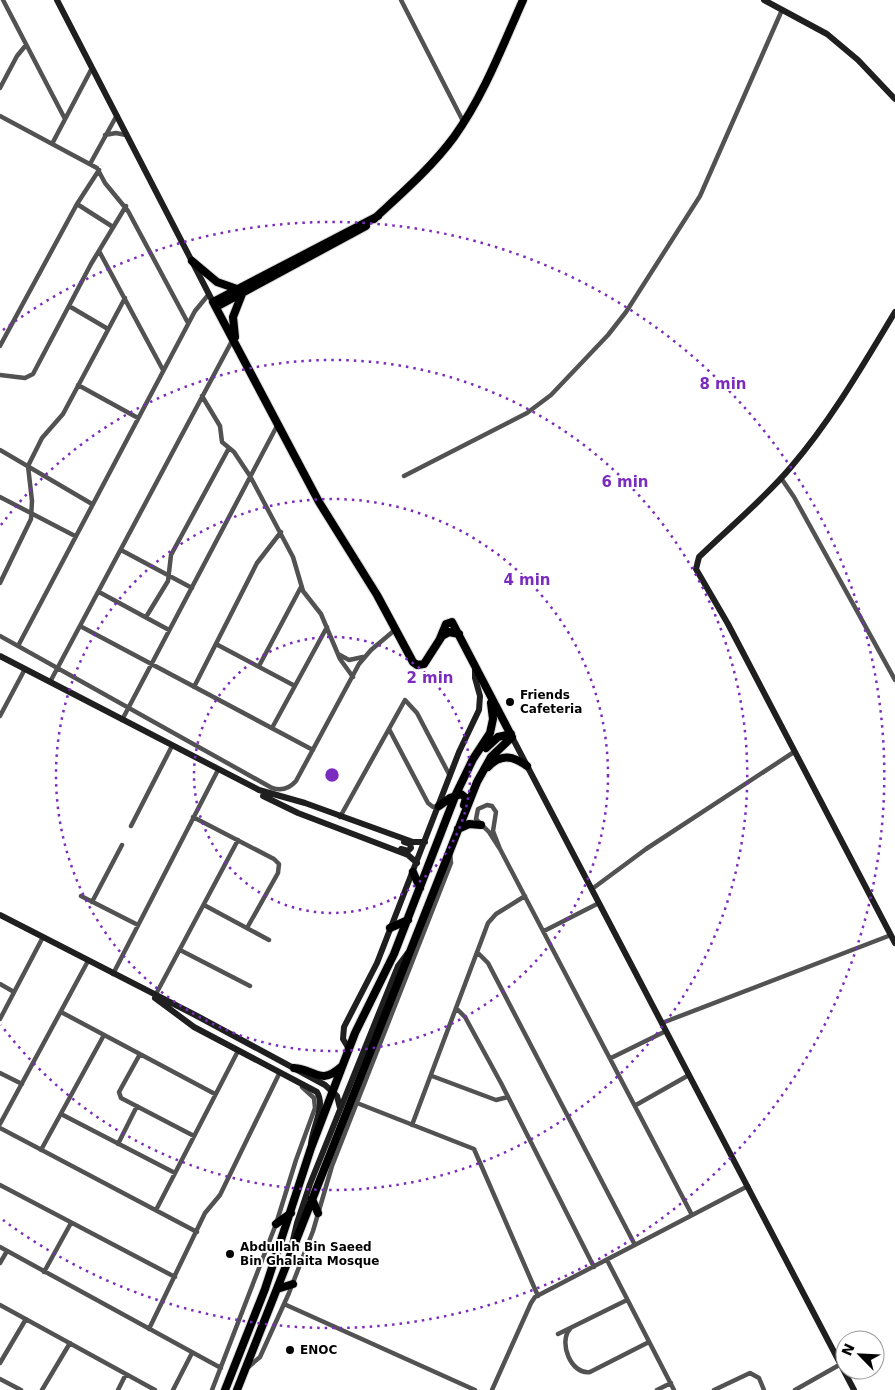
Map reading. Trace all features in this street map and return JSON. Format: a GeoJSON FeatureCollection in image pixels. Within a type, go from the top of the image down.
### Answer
{"type":"FeatureCollection","features":[{"type":"Feature","properties":{"kind":"main road"},"geometry":{"type":"LineString","coordinates":[[511,736],[453,623],[449,622],[428,661],[422,665],[412,660],[396,629],[319,502],[215,305],[378,216],[425,172],[464,123],[483,89],[522,0]]}},
{"type":"Feature","properties":{"kind":"main road"},"geometry":{"type":"LineString","coordinates":[[192,261],[217,282],[240,291]]}},
{"type":"Feature","properties":{"kind":"main road"},"geometry":{"type":"LineString","coordinates":[[237,347],[233,317],[240,291]]}},
{"type":"Feature","properties":{"kind":"main road"},"geometry":{"type":"LineString","coordinates":[[439,641],[449,632],[458,634]]}},
{"type":"Feature","properties":{"kind":"main road"},"geometry":{"type":"LineString","coordinates":[[225,1390],[254,1318],[291,1213],[310,1148],[362,1016],[389,966],[456,794],[492,728],[493,714],[490,696]]}},
{"type":"Feature","properties":{"kind":"main road"},"geometry":{"type":"LineString","coordinates":[[468,771],[494,740],[511,736]]}},
{"type":"Feature","properties":{"kind":"main road"},"geometry":{"type":"LineString","coordinates":[[237,1390],[393,1000],[407,954],[469,802],[487,763],[511,736]]}},
{"type":"Feature","properties":{"kind":"main road"},"geometry":{"type":"LineString","coordinates":[[469,802],[486,771],[497,760],[510,757],[527,766]]}},
{"type":"Feature","properties":{"kind":"main road"},"geometry":{"type":"LineString","coordinates":[[439,806],[456,794],[464,794],[466,798],[461,813],[460,825]]}},
{"type":"Feature","properties":{"kind":"main road"},"geometry":{"type":"LineString","coordinates":[[460,825],[481,825]]}},
{"type":"Feature","properties":{"kind":"main road"},"geometry":{"type":"LineString","coordinates":[[413,872],[420,888]]}},
{"type":"Feature","properties":{"kind":"main road"},"geometry":{"type":"LineString","coordinates":[[390,928],[408,920]]}},
{"type":"Feature","properties":{"kind":"main road"},"geometry":{"type":"LineString","coordinates":[[294,1068],[324,1076],[332,1074],[342,1066]]}},
{"type":"Feature","properties":{"kind":"main road"},"geometry":{"type":"LineString","coordinates":[[312,1199],[318,1213]]}},
{"type":"Feature","properties":{"kind":"main road"},"geometry":{"type":"LineString","coordinates":[[276,1224],[291,1213]]}},
{"type":"Feature","properties":{"kind":"main road"},"geometry":{"type":"LineString","coordinates":[[277,1289],[292,1284]]}},
{"type":"Feature","properties":{"kind":"street"},"geometry":{"type":"LineString","coordinates":[[3,0],[65,119]]}},
{"type":"Feature","properties":{"kind":"street"},"geometry":{"type":"LineString","coordinates":[[57,0],[215,305]]}},
{"type":"Feature","properties":{"kind":"street"},"geometry":{"type":"LineString","coordinates":[[401,0],[464,123]]}},
{"type":"Feature","properties":{"kind":"street"},"geometry":{"type":"LineString","coordinates":[[764,0],[827,34],[843,47],[895,99]]}},
{"type":"Feature","properties":{"kind":"street"},"geometry":{"type":"LineString","coordinates":[[404,476],[527,413],[551,395],[608,335],[626,312],[700,196],[782,10]]}},
{"type":"Feature","properties":{"kind":"street"},"geometry":{"type":"LineString","coordinates":[[0,88],[26,45]]}},
{"type":"Feature","properties":{"kind":"street"},"geometry":{"type":"LineString","coordinates":[[52,144],[92,68]]}},
{"type":"Feature","properties":{"kind":"street"},"geometry":{"type":"LineString","coordinates":[[90,164],[117,115]]}},
{"type":"Feature","properties":{"kind":"street"},"geometry":{"type":"LineString","coordinates":[[0,116],[99,170],[105,183],[126,206],[188,323]]}},
{"type":"Feature","properties":{"kind":"street"},"geometry":{"type":"LineString","coordinates":[[105,135],[116,133],[127,135]]}},
{"type":"Feature","properties":{"kind":"street"},"geometry":{"type":"LineString","coordinates":[[0,346],[77,204],[99,170]]}},
{"type":"Feature","properties":{"kind":"street"},"geometry":{"type":"LineString","coordinates":[[77,204],[113,227]]}},
{"type":"Feature","properties":{"kind":"street"},"geometry":{"type":"LineString","coordinates":[[0,375],[25,378],[33,374],[99,251],[126,206]]}},
{"type":"Feature","properties":{"kind":"street"},"geometry":{"type":"LineString","coordinates":[[99,251],[163,370]]}},
{"type":"Feature","properties":{"kind":"street"},"geometry":{"type":"LineString","coordinates":[[18,646],[188,323],[199,305],[209,294]]}},
{"type":"Feature","properties":{"kind":"street"},"geometry":{"type":"LineString","coordinates":[[0,583],[26,533],[32,513],[28,466],[42,438],[63,414],[125,298]]}},
{"type":"Feature","properties":{"kind":"street"},"geometry":{"type":"LineString","coordinates":[[69,306],[108,329]]}},
{"type":"Feature","properties":{"kind":"street"},"geometry":{"type":"LineString","coordinates":[[895,312],[842,398],[781,478],[699,557],[696,569],[728,624],[895,943]]}},
{"type":"Feature","properties":{"kind":"street"},"geometry":{"type":"LineString","coordinates":[[50,682],[233,339]]}},
{"type":"Feature","properties":{"kind":"street"},"geometry":{"type":"LineString","coordinates":[[78,386],[138,418]]}},
{"type":"Feature","properties":{"kind":"street"},"geometry":{"type":"LineString","coordinates":[[202,396],[220,426],[222,442],[234,452],[250,476],[295,561],[301,587],[321,614],[342,664],[353,677]]}},
{"type":"Feature","properties":{"kind":"street"},"geometry":{"type":"LineString","coordinates":[[122,720],[278,424]]}},
{"type":"Feature","properties":{"kind":"street"},"geometry":{"type":"LineString","coordinates":[[146,618],[165,590],[169,576],[171,555],[229,448]]}},
{"type":"Feature","properties":{"kind":"street"},"geometry":{"type":"LineString","coordinates":[[0,450],[92,504]]}},
{"type":"Feature","properties":{"kind":"street"},"geometry":{"type":"LineString","coordinates":[[781,478],[794,497],[895,680]]}},
{"type":"Feature","properties":{"kind":"street"},"geometry":{"type":"LineString","coordinates":[[0,497],[76,536]]}},
{"type":"Feature","properties":{"kind":"street"},"geometry":{"type":"LineString","coordinates":[[194,687],[257,563],[280,532]]}},
{"type":"Feature","properties":{"kind":"street"},"geometry":{"type":"LineString","coordinates":[[121,550],[192,588]]}},
{"type":"Feature","properties":{"kind":"street"},"geometry":{"type":"LineString","coordinates":[[259,666],[301,587]]}},
{"type":"Feature","properties":{"kind":"street"},"geometry":{"type":"LineString","coordinates":[[98,592],[170,630]]}},
{"type":"Feature","properties":{"kind":"street"},"geometry":{"type":"LineString","coordinates":[[80,626],[313,750]]}},
{"type":"Feature","properties":{"kind":"street"},"geometry":{"type":"LineString","coordinates":[[272,728],[327,627]]}},
{"type":"Feature","properties":{"kind":"street"},"geometry":{"type":"LineString","coordinates":[[0,636],[275,789],[285,789],[294,784],[365,657],[396,629]]}},
{"type":"Feature","properties":{"kind":"street"},"geometry":{"type":"LineString","coordinates":[[216,644],[296,686]]}},
{"type":"Feature","properties":{"kind":"street"},"geometry":{"type":"LineString","coordinates":[[338,654],[348,660],[365,657]]}},
{"type":"Feature","properties":{"kind":"street"},"geometry":{"type":"LineString","coordinates":[[0,656],[292,810],[408,855],[416,863]]}},
{"type":"Feature","properties":{"kind":"street"},"geometry":{"type":"LineString","coordinates":[[349,1049],[343,1039],[344,1027],[374,968],[450,776],[479,710],[480,696],[474,678],[475,665]]}},
{"type":"Feature","properties":{"kind":"street"},"geometry":{"type":"LineString","coordinates":[[0,716],[25,669]]}},
{"type":"Feature","properties":{"kind":"street"},"geometry":{"type":"LineString","coordinates":[[340,817],[405,700],[417,712],[450,776]]}},
{"type":"Feature","properties":{"kind":"street"},"geometry":{"type":"LineString","coordinates":[[389,729],[428,803],[433,807],[439,806]]}},
{"type":"Feature","properties":{"kind":"street"},"geometry":{"type":"LineString","coordinates":[[511,736],[835,1353]]}},
{"type":"Feature","properties":{"kind":"street"},"geometry":{"type":"LineString","coordinates":[[131,826],[172,746]]}},
{"type":"Feature","properties":{"kind":"street"},"geometry":{"type":"LineString","coordinates":[[592,889],[646,849],[794,752]]}},
{"type":"Feature","properties":{"kind":"street"},"geometry":{"type":"LineString","coordinates":[[113,974],[218,770]]}},
{"type":"Feature","properties":{"kind":"street"},"geometry":{"type":"LineString","coordinates":[[239,781],[268,794],[305,803],[416,843],[425,842]]}},
{"type":"Feature","properties":{"kind":"street"},"geometry":{"type":"LineString","coordinates":[[500,849],[486,829],[476,819],[476,811],[482,806],[492,806],[497,814],[493,831],[500,849],[636,1105],[692,1215]]}},
{"type":"Feature","properties":{"kind":"street"},"geometry":{"type":"LineString","coordinates":[[193,817],[274,859],[279,866],[278,873],[247,928]]}},
{"type":"Feature","properties":{"kind":"street"},"geometry":{"type":"LineString","coordinates":[[380,844],[408,851],[411,848],[409,844],[384,832]]}},
{"type":"Feature","properties":{"kind":"street"},"geometry":{"type":"LineString","coordinates":[[156,994],[238,840]]}},
{"type":"Feature","properties":{"kind":"street"},"geometry":{"type":"LineString","coordinates":[[92,902],[122,845]]}},
{"type":"Feature","properties":{"kind":"street"},"geometry":{"type":"LineString","coordinates":[[245,1369],[260,1357],[292,1284],[318,1213],[329,1175],[357,1103],[393,1000],[451,863],[449,850]]}},
{"type":"Feature","properties":{"kind":"street"},"geometry":{"type":"LineString","coordinates":[[81,896],[138,925]]}},
{"type":"Feature","properties":{"kind":"street"},"geometry":{"type":"LineString","coordinates":[[412,1125],[490,919],[525,896]]}},
{"type":"Feature","properties":{"kind":"street"},"geometry":{"type":"LineString","coordinates":[[544,931],[599,903]]}},
{"type":"Feature","properties":{"kind":"street"},"geometry":{"type":"LineString","coordinates":[[204,905],[270,940]]}},
{"type":"Feature","properties":{"kind":"street"},"geometry":{"type":"LineString","coordinates":[[0,915],[130,983],[158,1000],[187,1022],[314,1090],[320,1096],[320,1105],[310,1148]]}},
{"type":"Feature","properties":{"kind":"street"},"geometry":{"type":"LineString","coordinates":[[662,1023],[891,935]]}},
{"type":"Feature","properties":{"kind":"street"},"geometry":{"type":"LineString","coordinates":[[0,1019],[43,937]]}},
{"type":"Feature","properties":{"kind":"street"},"geometry":{"type":"LineString","coordinates":[[180,950],[250,986]]}},
{"type":"Feature","properties":{"kind":"street"},"geometry":{"type":"LineString","coordinates":[[477,952],[488,963],[635,1245]]}},
{"type":"Feature","properties":{"kind":"street"},"geometry":{"type":"LineString","coordinates":[[292,1253],[299,1216],[340,1108],[398,966],[407,954]]}},
{"type":"Feature","properties":{"kind":"street"},"geometry":{"type":"LineString","coordinates":[[0,1124],[88,961]]}},
{"type":"Feature","properties":{"kind":"street"},"geometry":{"type":"LineString","coordinates":[[130,983],[156,994],[333,1091],[337,1096],[340,1108]]}},
{"type":"Feature","properties":{"kind":"street"},"geometry":{"type":"LineString","coordinates":[[0,984],[14,992]]}},
{"type":"Feature","properties":{"kind":"street"},"geometry":{"type":"LineString","coordinates":[[456,1008],[466,1017],[594,1267]]}},
{"type":"Feature","properties":{"kind":"street"},"geometry":{"type":"LineString","coordinates":[[61,1012],[216,1094]]}},
{"type":"Feature","properties":{"kind":"street"},"geometry":{"type":"LineString","coordinates":[[611,1058],[666,1031]]}},
{"type":"Feature","properties":{"kind":"street"},"geometry":{"type":"LineString","coordinates":[[41,1150],[104,1035]]}},
{"type":"Feature","properties":{"kind":"street"},"geometry":{"type":"LineString","coordinates":[[156,1210],[238,1051]]}},
{"type":"Feature","properties":{"kind":"street"},"geometry":{"type":"LineString","coordinates":[[140,1054],[123,1086],[124,1095],[130,1102],[194,1136]]}},
{"type":"Feature","properties":{"kind":"street"},"geometry":{"type":"LineString","coordinates":[[0,1072],[22,1084]]}},
{"type":"Feature","properties":{"kind":"street"},"geometry":{"type":"LineString","coordinates":[[149,1329],[205,1213],[220,1195],[280,1072]]}},
{"type":"Feature","properties":{"kind":"street"},"geometry":{"type":"LineString","coordinates":[[636,1105],[689,1075]]}},
{"type":"Feature","properties":{"kind":"street"},"geometry":{"type":"LineString","coordinates":[[432,1076],[496,1100],[508,1097]]}},
{"type":"Feature","properties":{"kind":"street"},"geometry":{"type":"LineString","coordinates":[[212,1390],[276,1224],[316,1104],[313,1095],[290,1077]]}},
{"type":"Feature","properties":{"kind":"street"},"geometry":{"type":"LineString","coordinates":[[357,1103],[474,1149],[538,1296]]}},
{"type":"Feature","properties":{"kind":"street"},"geometry":{"type":"LineString","coordinates":[[118,1144],[138,1106]]}},
{"type":"Feature","properties":{"kind":"street"},"geometry":{"type":"LineString","coordinates":[[61,1114],[175,1173]]}},
{"type":"Feature","properties":{"kind":"street"},"geometry":{"type":"LineString","coordinates":[[0,1128],[197,1232]]}},
{"type":"Feature","properties":{"kind":"street"},"geometry":{"type":"LineString","coordinates":[[0,1185],[175,1277]]}},
{"type":"Feature","properties":{"kind":"street"},"geometry":{"type":"LineString","coordinates":[[492,1390],[531,1303],[538,1296],[748,1186]]}},
{"type":"Feature","properties":{"kind":"street"},"geometry":{"type":"LineString","coordinates":[[44,1272],[71,1223]]}},
{"type":"Feature","properties":{"kind":"street"},"geometry":{"type":"LineString","coordinates":[[0,1247],[221,1368]]}},
{"type":"Feature","properties":{"kind":"street"},"geometry":{"type":"LineString","coordinates":[[0,1263],[7,1251]]}},
{"type":"Feature","properties":{"kind":"street"},"geometry":{"type":"LineString","coordinates":[[607,1260],[674,1390]]}},
{"type":"Feature","properties":{"kind":"street"},"geometry":{"type":"LineString","coordinates":[[558,1334],[628,1300]]}},
{"type":"Feature","properties":{"kind":"street"},"geometry":{"type":"LineString","coordinates":[[284,1304],[475,1390]]}},
{"type":"Feature","properties":{"kind":"street"},"geometry":{"type":"LineString","coordinates":[[0,1305],[155,1390]]}},
{"type":"Feature","properties":{"kind":"street"},"geometry":{"type":"LineString","coordinates":[[0,1363],[26,1319]]}},
{"type":"Feature","properties":{"kind":"street"},"geometry":{"type":"LineString","coordinates":[[570,1329],[564,1339],[565,1346],[576,1369],[583,1373],[590,1372],[650,1342]]}},
{"type":"Feature","properties":{"kind":"street"},"geometry":{"type":"LineString","coordinates":[[42,1390],[70,1343]]}},
{"type":"Feature","properties":{"kind":"street"},"geometry":{"type":"LineString","coordinates":[[173,1390],[192,1352]]}},
{"type":"Feature","properties":{"kind":"street"},"geometry":{"type":"LineString","coordinates":[[795,1390],[835,1367]]}},
{"type":"Feature","properties":{"kind":"street"},"geometry":{"type":"LineString","coordinates":[[714,1390],[750,1373],[759,1378],[764,1390]]}},
{"type":"Feature","properties":{"kind":"street"},"geometry":{"type":"LineString","coordinates":[[118,1390],[126,1374]]}},
{"type":"Feature","properties":{"kind":"street"},"geometry":{"type":"LineString","coordinates":[[0,1379],[20,1390]]}},
{"type":"Feature","properties":{"kind":"street"},"geometry":{"type":"LineString","coordinates":[[657,1390],[671,1383]]}},
{"type":"Feature","properties":{"kind":"place","name":"Friends Cafeteria"},"geometry":{"type":"Point","coordinates":[510,702]}},
{"type":"Feature","properties":{"kind":"place","name":"Abdullah Bin Saeed Bin Ghalaita Mosque"},"geometry":{"type":"Point","coordinates":[230,1254]}},
{"type":"Feature","properties":{"kind":"place","name":"ENOC"},"geometry":{"type":"Point","coordinates":[290,1350]}}]}
